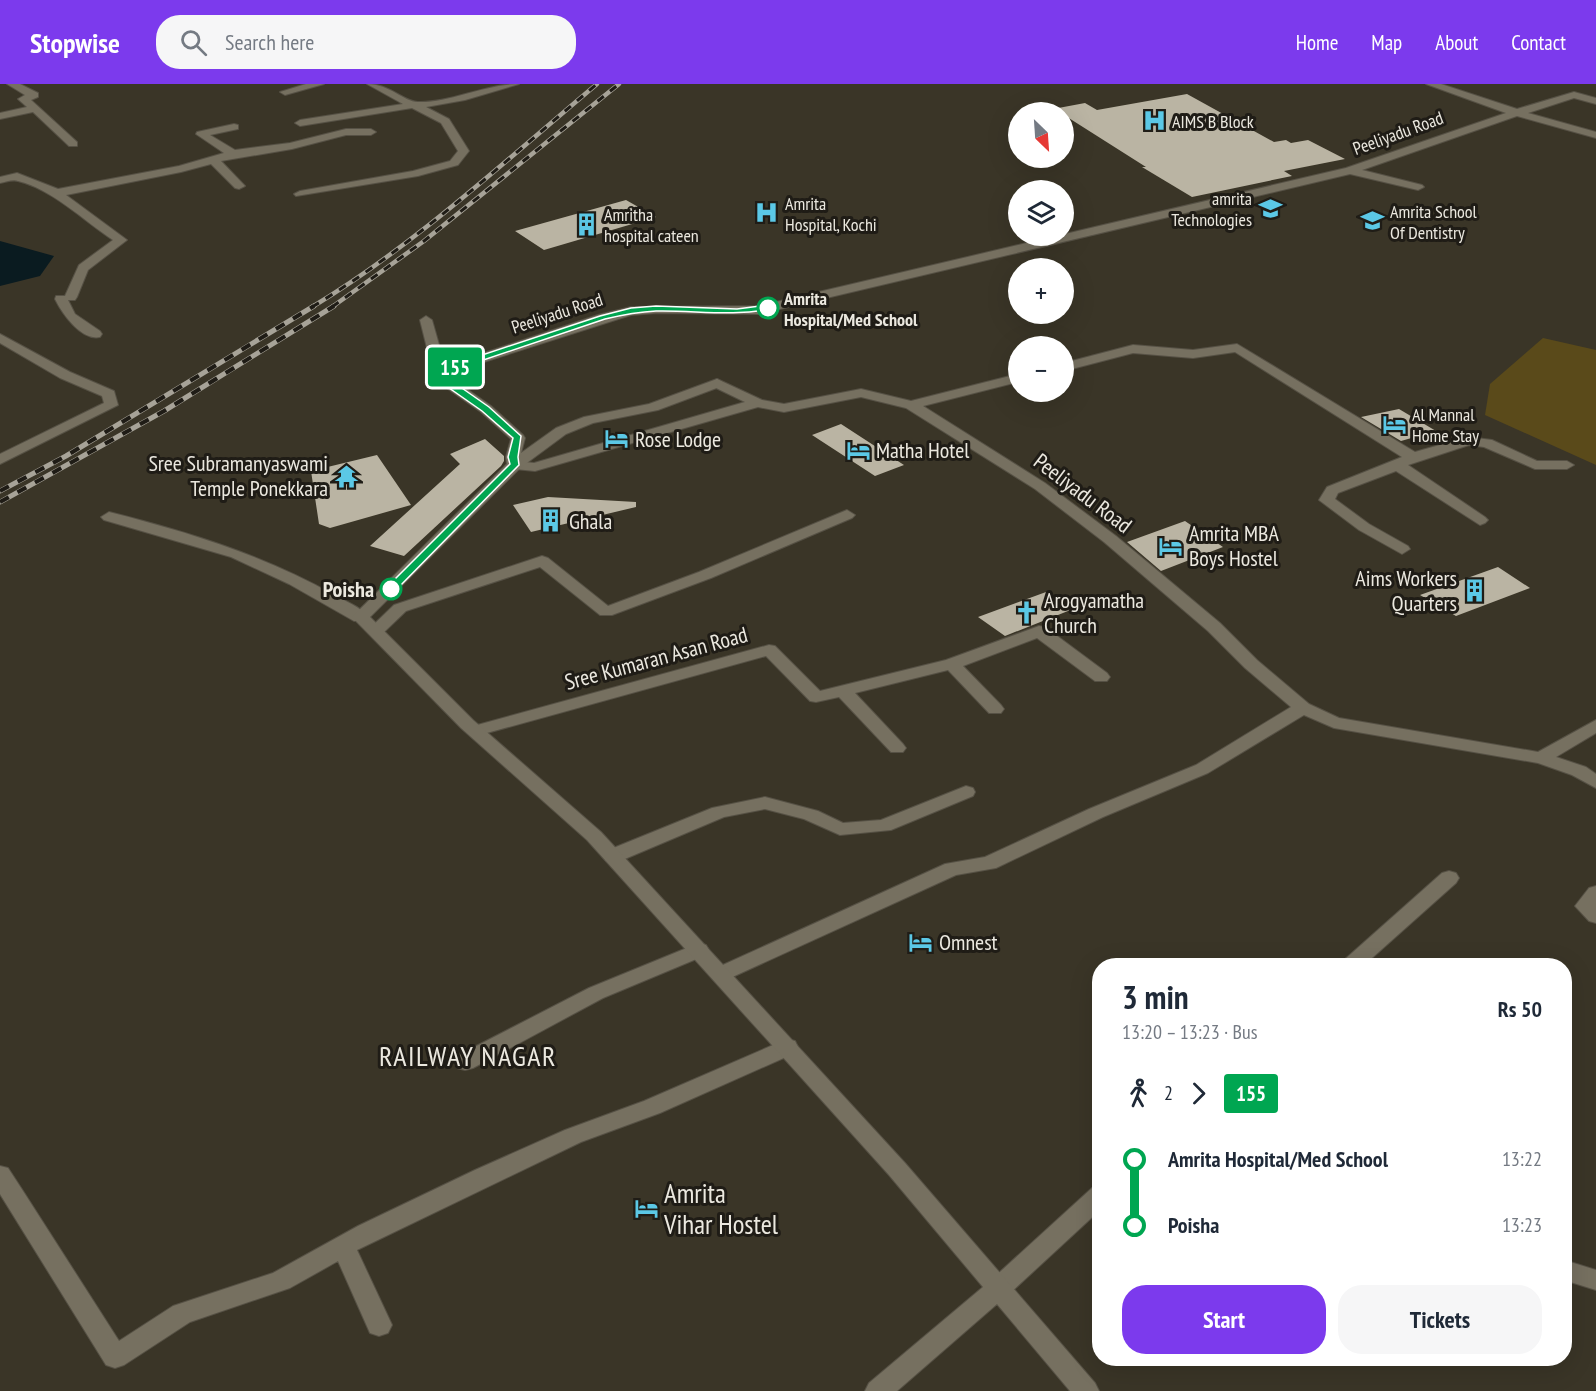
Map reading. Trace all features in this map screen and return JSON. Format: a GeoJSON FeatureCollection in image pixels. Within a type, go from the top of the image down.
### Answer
{"type":"FeatureCollection","features":[{"type":"Feature","properties":{"kind":"street"},"geometry":{"type":"LineString","coordinates":[[12,84],[34,95],[23,99],[73,144]]}},
{"type":"Feature","properties":{"kind":"street"},"geometry":{"type":"LineString","coordinates":[[285,92],[319,84]]}},
{"type":"Feature","properties":{"kind":"street"},"geometry":{"type":"LineString","coordinates":[[300,194],[414,174],[454,163],[464,151],[445,121],[372,84]]}},
{"type":"Feature","properties":{"kind":"street"},"geometry":{"type":"LineString","coordinates":[[300,123],[465,98],[514,84]]}},
{"type":"Feature","properties":{"kind":"street"},"geometry":{"type":"LineString","coordinates":[[1431,84],[1518,113],[1596,135]]}},
{"type":"Feature","properties":{"kind":"street","name":"Peeliyadu Road"},"geometry":{"type":"LineString","coordinates":[[440,372],[603,318],[631,311],[656,309],[759,310],[1350,171],[1596,86]]}},
{"type":"Feature","properties":{"kind":"street"},"geometry":{"type":"LineString","coordinates":[[1574,95],[1596,101]]}},
{"type":"Feature","properties":{"kind":"street"},"geometry":{"type":"LineString","coordinates":[[0,116],[34,108]]}},
{"type":"Feature","properties":{"kind":"street"},"geometry":{"type":"LineString","coordinates":[[234,127],[201,134],[234,154]]}},
{"type":"Feature","properties":{"kind":"street"},"geometry":{"type":"LineString","coordinates":[[57,193],[215,161],[234,154],[292,146],[346,132],[371,132]]}},
{"type":"Feature","properties":{"kind":"street"},"geometry":{"type":"LineString","coordinates":[[215,161],[239,186]]}},
{"type":"Feature","properties":{"kind":"street"},"geometry":{"type":"LineString","coordinates":[[1350,171],[1418,187]]}},
{"type":"Feature","properties":{"kind":"street"},"geometry":{"type":"LineString","coordinates":[[0,180],[17,176],[57,193],[81,213],[122,240],[83,268],[66,298],[70,316],[95,334]]}},
{"type":"Feature","properties":{"kind":"street"},"geometry":{"type":"LineString","coordinates":[[426,320],[440,372],[446,381],[486,409],[518,438],[513,457],[514,465],[535,467],[758,403]]}},
{"type":"Feature","properties":{"kind":"street"},"geometry":{"type":"LineString","coordinates":[[0,338],[65,375],[109,394],[111,405],[4,459]]}},
{"type":"Feature","properties":{"kind":"street"},"geometry":{"type":"LineString","coordinates":[[1074,364],[1133,349],[1144,348],[1193,354],[1237,348],[1413,457]]}},
{"type":"Feature","properties":{"kind":"street"},"geometry":{"type":"LineString","coordinates":[[911,405],[1008,381]]}},
{"type":"Feature","properties":{"kind":"street","name":"Peeliyadu Road"},"geometry":{"type":"LineString","coordinates":[[360,617],[514,465],[561,431],[589,420],[653,407],[717,383],[758,403],[784,408],[861,393],[911,405],[1040,486],[1110,539],[1214,627],[1251,664],[1303,708],[1334,723],[1541,758],[1579,771],[1596,782]]}},
{"type":"Feature","properties":{"kind":"street"},"geometry":{"type":"LineString","coordinates":[[1402,549],[1364,527],[1327,500],[1332,490],[1413,457],[1468,441],[1479,441],[1535,465],[1567,465]]}},
{"type":"Feature","properties":{"kind":"street"},"geometry":{"type":"LineString","coordinates":[[1397,465],[1480,520]]}},
{"type":"Feature","properties":{"kind":"street"},"geometry":{"type":"LineString","coordinates":[[376,630],[400,608],[542,561],[606,612],[705,575],[848,515]]}},
{"type":"Feature","properties":{"kind":"street"},"geometry":{"type":"LineString","coordinates":[[109,517],[180,536],[253,560],[325,595],[376,630],[388,646],[476,731],[594,836],[613,856],[897,1169],[1086,1391]]}},
{"type":"Feature","properties":{"kind":"street","name":"Sree Kumaran Asan Road"},"geometry":{"type":"LineString","coordinates":[[476,731],[769,650],[816,697],[952,663],[1039,631],[1101,677]]}},
{"type":"Feature","properties":{"kind":"street"},"geometry":{"type":"LineString","coordinates":[[952,663],[995,709]]}},
{"type":"Feature","properties":{"kind":"street"},"geometry":{"type":"LineString","coordinates":[[842,689],[897,748]]}},
{"type":"Feature","properties":{"kind":"street"},"geometry":{"type":"LineString","coordinates":[[721,974],[952,870],[989,862],[1096,813],[1193,773],[1303,708]]}},
{"type":"Feature","properties":{"kind":"street"},"geometry":{"type":"LineString","coordinates":[[1541,758],[1596,725]]}},
{"type":"Feature","properties":{"kind":"street"},"geometry":{"type":"LineString","coordinates":[[613,856],[719,812],[765,802],[811,815],[840,829],[884,826],[966,792]]}},
{"type":"Feature","properties":{"kind":"street"},"geometry":{"type":"LineString","coordinates":[[1359,958],[1449,878]]}},
{"type":"Feature","properties":{"kind":"street"},"geometry":{"type":"LineString","coordinates":[[1596,893],[1585,906],[1596,916]]}},
{"type":"Feature","properties":{"kind":"street"},"geometry":{"type":"LineString","coordinates":[[465,1062],[596,993],[699,950]]}},
{"type":"Feature","properties":{"kind":"street"},"geometry":{"type":"LineString","coordinates":[[0,1175],[31,1220],[76,1299],[115,1357],[182,1314],[281,1281],[343,1246],[472,1182],[563,1140],[652,1107],[787,1047]]}},
{"type":"Feature","properties":{"kind":"street"},"geometry":{"type":"LineString","coordinates":[[878,1391],[999,1288],[1092,1203]]}},
{"type":"Feature","properties":{"kind":"street"},"geometry":{"type":"LineString","coordinates":[[343,1246],[379,1325]]}},
{"type":"Feature","properties":{"kind":"street"},"geometry":{"type":"LineString","coordinates":[[1572,1272],[1596,1280]]}},
{"type":"Feature","properties":{"kind":"shaded area"},"geometry":{"type":"Polygon","coordinates":[[[0,241],[54,256],[40,276],[0,286],[0,241]]]}},
{"type":"Feature","properties":{"kind":"shaded area"},"geometry":{"type":"Polygon","coordinates":[[[1543,338],[1596,350],[1596,465],[1485,415],[1490,384],[1543,338]]]}},
{"type":"Feature","properties":{"kind":"building"},"geometry":{"type":"Polygon","coordinates":[[[1187,94],[1274,142],[1286,140],[1291,143],[1308,140],[1345,159],[1284,171],[1292,176],[1192,197],[1074,121],[1074,105],[1085,103],[1097,110],[1187,94]]]}},
{"type":"Feature","properties":{"kind":"building","name":"Amritha hospital cateen"},"geometry":{"type":"Polygon","coordinates":[[[626,200],[656,217],[544,250],[515,231],[626,200]]]}},
{"type":"Feature","properties":{"kind":"building","name":"Al Mannal Home Stay"},"geometry":{"type":"Polygon","coordinates":[[[1399,409],[1436,431],[1401,441],[1361,417],[1399,409]]]}},
{"type":"Feature","properties":{"kind":"building","name":"Matha Hotel"},"geometry":{"type":"Polygon","coordinates":[[[841,424],[904,465],[875,476],[812,435],[841,424]]]}},
{"type":"Feature","properties":{"kind":"building"},"geometry":{"type":"Polygon","coordinates":[[[485,439],[504,456],[501,466],[404,556],[370,546],[460,464],[450,454],[485,439]]]}},
{"type":"Feature","properties":{"kind":"building"},"geometry":{"type":"Polygon","coordinates":[[[377,455],[411,505],[330,528],[319,524],[311,471],[377,455]]]}},
{"type":"Feature","properties":{"kind":"building","name":"Ghala"},"geometry":{"type":"Polygon","coordinates":[[[548,497],[636,502],[636,507],[531,532],[513,505],[548,497]]]}},
{"type":"Feature","properties":{"kind":"building","name":"Amrita MBA Boys Hostel"},"geometry":{"type":"Polygon","coordinates":[[[1185,521],[1223,547],[1161,571],[1127,542],[1185,521]]]}},
{"type":"Feature","properties":{"kind":"building","name":"Aims Workers Quarters"},"geometry":{"type":"Polygon","coordinates":[[[1498,567],[1530,588],[1456,616],[1420,595],[1498,567]]]}},
{"type":"Feature","properties":{"kind":"building","name":"Arogyamatha Church"},"geometry":{"type":"Polygon","coordinates":[[[1046,592],[1073,609],[1005,636],[978,617],[1046,592]]]}},
{"type":"Feature","properties":{"kind":"railway"},"geometry":{"type":"LineString","coordinates":[[312,307],[350,283],[423,229],[597,84]]}},
{"type":"Feature","properties":{"kind":"railway"},"geometry":{"type":"LineString","coordinates":[[332,307],[424,241],[619,84]]}},
{"type":"Feature","properties":{"kind":"railway"},"geometry":{"type":"LineString","coordinates":[[0,491],[66,456],[314,306]]}},
{"type":"Feature","properties":{"kind":"railway"},"geometry":{"type":"LineString","coordinates":[[0,502],[164,411],[334,306]]}},
{"type":"Feature","properties":{"kind":"bus line","name":"155"},"geometry":{"type":"LineString","coordinates":[[391,589],[514,465],[513,457],[518,438],[486,409],[446,381],[440,372],[603,318],[631,311],[656,309],[737,311],[768,308]]}},
{"type":"Feature","properties":{"kind":"place","name":"AIMS B Block"},"geometry":{"type":"Point","coordinates":[1154,121]}},
{"type":"Feature","properties":{"kind":"place","name":"amrita Technologies"},"geometry":{"type":"Point","coordinates":[1270,208]}},
{"type":"Feature","properties":{"kind":"place","name":"Amrita Hospital, Kochi"},"geometry":{"type":"Point","coordinates":[767,213]}},
{"type":"Feature","properties":{"kind":"place","name":"Amrita School Of Dentistry"},"geometry":{"type":"Point","coordinates":[1372,221]}},
{"type":"Feature","properties":{"kind":"place","name":"Amritha hospital cateen"},"geometry":{"type":"Point","coordinates":[586,224]}},
{"type":"Feature","properties":{"kind":"place","name":"Amrita Hospital/Med School"},"geometry":{"type":"Point","coordinates":[768,308]}},
{"type":"Feature","properties":{"kind":"place","name":"Al Mannal Home Stay"},"geometry":{"type":"Point","coordinates":[1394,424]}},
{"type":"Feature","properties":{"kind":"place","name":"Rose Lodge"},"geometry":{"type":"Point","coordinates":[617,439]}},
{"type":"Feature","properties":{"kind":"place","name":"Matha Hotel"},"geometry":{"type":"Point","coordinates":[858,450]}},
{"type":"Feature","properties":{"kind":"place","name":"Sree Subramanyaswami Temple Ponekkara"},"geometry":{"type":"Point","coordinates":[346,476]}},
{"type":"Feature","properties":{"kind":"place","name":"Ghala"},"geometry":{"type":"Point","coordinates":[551,521]}},
{"type":"Feature","properties":{"kind":"place","name":"Amrita MBA Boys Hostel"},"geometry":{"type":"Point","coordinates":[1171,546]}},
{"type":"Feature","properties":{"kind":"place","name":"Poisha"},"geometry":{"type":"Point","coordinates":[391,589]}},
{"type":"Feature","properties":{"kind":"place","name":"Aims Workers Quarters"},"geometry":{"type":"Point","coordinates":[1475,591]}},
{"type":"Feature","properties":{"kind":"place","name":"Arogyamatha Church"},"geometry":{"type":"Point","coordinates":[1026,613]}},
{"type":"Feature","properties":{"kind":"place","name":"Omnest"},"geometry":{"type":"Point","coordinates":[921,942]}},
{"type":"Feature","properties":{"kind":"place","name":"Amrita Vihar Hostel"},"geometry":{"type":"Point","coordinates":[646,1209]}},
{"type":"Feature","properties":{"kind":"district","name":"RAILWAY NAGAR"},"geometry":{"type":"Point","coordinates":[468,1055]}}]}
